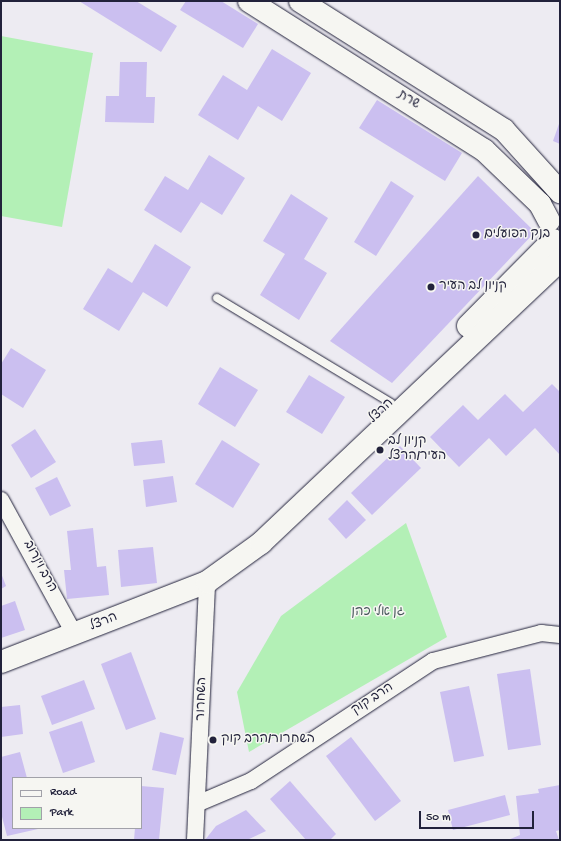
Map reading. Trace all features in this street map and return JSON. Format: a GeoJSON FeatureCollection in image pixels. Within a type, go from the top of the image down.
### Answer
{"type":"FeatureCollection","features":[{"type":"Feature","properties":{"kind":"street","name":"שרת"},"geometry":{"type":"LineString","coordinates":[[249,1],[484,150],[540,204],[556,242]]}},
{"type":"Feature","properties":{"kind":"street","name":"שרת"},"geometry":{"type":"LineString","coordinates":[[300,1],[504,130],[560,192]]}},
{"type":"Feature","properties":{"kind":"street"},"geometry":{"type":"LineString","coordinates":[[556,242],[552,212],[560,202]]}},
{"type":"Feature","properties":{"kind":"street","name":"הרצל"},"geometry":{"type":"LineString","coordinates":[[207,582],[556,242]]}},
{"type":"Feature","properties":{"kind":"street","name":"הרצל"},"geometry":{"type":"LineString","coordinates":[[1,662],[75,635],[207,582],[261,543],[556,242]]}},
{"type":"Feature","properties":{"kind":"street","name":"הרב וינרוב"},"geometry":{"type":"LineString","coordinates":[[1,500],[75,635]]}},
{"type":"Feature","properties":{"kind":"street","name":"השחרור"},"geometry":{"type":"LineString","coordinates":[[195,840],[199,803],[207,582]]}},
{"type":"Feature","properties":{"kind":"street","name":"הרב קוק"},"geometry":{"type":"LineString","coordinates":[[199,803],[251,781],[433,661],[541,633],[560,634]]}},
{"type":"Feature","properties":{"kind":"lane"},"geometry":{"type":"LineString","coordinates":[[217,298],[391,403]]}},
{"type":"Feature","properties":{"kind":"green space"},"geometry":{"type":"Polygon","coordinates":[[[1,36],[93,53],[62,227],[1,216],[1,36]]]}},
{"type":"Feature","properties":{"kind":"green space","name":"גן אלי כהן"},"geometry":{"type":"Polygon","coordinates":[[[406,523],[447,637],[249,752],[237,692],[281,616],[406,523]]]}},
{"type":"Feature","properties":{"kind":"building"},"geometry":{"type":"Polygon","coordinates":[[[79,1],[136,1],[177,26],[161,52],[79,1]]]}},
{"type":"Feature","properties":{"kind":"building"},"geometry":{"type":"Polygon","coordinates":[[[186,1],[221,1],[258,24],[243,48],[180,10],[186,1]]]}},
{"type":"Feature","properties":{"kind":"building"},"geometry":{"type":"Polygon","coordinates":[[[272,49],[311,73],[282,121],[258,106],[238,140],[198,115],[223,75],[247,90],[272,49]]]}},
{"type":"Feature","properties":{"kind":"building"},"geometry":{"type":"Polygon","coordinates":[[[120,62],[147,62],[146,97],[155,97],[154,123],[105,122],[106,96],[119,96],[120,62]]]}},
{"type":"Feature","properties":{"kind":"building"},"geometry":{"type":"Polygon","coordinates":[[[377,100],[462,153],[445,181],[359,128],[377,100]]]}},
{"type":"Feature","properties":{"kind":"building"},"geometry":{"type":"Polygon","coordinates":[[[560,121],[560,144],[553,141],[560,121]]]}},
{"type":"Feature","properties":{"kind":"building"},"geometry":{"type":"Polygon","coordinates":[[[209,155],[245,178],[222,215],[201,202],[181,233],[144,210],[165,176],[188,190],[209,155]]]}},
{"type":"Feature","properties":{"kind":"building","name":"קניון לב העיר"},"geometry":{"type":"Polygon","coordinates":[[[478,176],[535,232],[392,383],[330,341],[478,176]]]}},
{"type":"Feature","properties":{"kind":"building"},"geometry":{"type":"Polygon","coordinates":[[[391,181],[414,196],[376,256],[354,242],[391,181]]]}},
{"type":"Feature","properties":{"kind":"building"},"geometry":{"type":"Polygon","coordinates":[[[291,194],[328,218],[304,259],[327,273],[299,320],[260,295],[285,254],[263,241],[291,194]]]}},
{"type":"Feature","properties":{"kind":"building"},"geometry":{"type":"Polygon","coordinates":[[[155,244],[191,267],[167,307],[143,292],[119,331],[83,309],[108,268],[132,283],[155,244]]]}},
{"type":"Feature","properties":{"kind":"building"},"geometry":{"type":"Polygon","coordinates":[[[11,348],[46,370],[23,408],[1,394],[1,364],[11,348]]]}},
{"type":"Feature","properties":{"kind":"building"},"geometry":{"type":"Polygon","coordinates":[[[220,367],[258,390],[235,427],[198,404],[220,367]]]}},
{"type":"Feature","properties":{"kind":"building"},"geometry":{"type":"Polygon","coordinates":[[[309,375],[345,397],[322,434],[286,412],[309,375]]]}},
{"type":"Feature","properties":{"kind":"building"},"geometry":{"type":"Polygon","coordinates":[[[552,384],[560,392],[560,455],[535,428],[506,456],[489,438],[459,467],[430,437],[463,405],[478,420],[505,394],[523,412],[552,384]]]}},
{"type":"Feature","properties":{"kind":"building"},"geometry":{"type":"Polygon","coordinates":[[[35,429],[56,462],[31,478],[11,445],[35,429]]]}},
{"type":"Feature","properties":{"kind":"building"},"geometry":{"type":"Polygon","coordinates":[[[162,440],[165,463],[134,466],[131,443],[162,440]]]}},
{"type":"Feature","properties":{"kind":"building"},"geometry":{"type":"Polygon","coordinates":[[[222,440],[260,464],[233,508],[195,484],[222,440]]]}},
{"type":"Feature","properties":{"kind":"building"},"geometry":{"type":"Polygon","coordinates":[[[400,446],[421,468],[372,515],[351,493],[400,446]]]}},
{"type":"Feature","properties":{"kind":"building"},"geometry":{"type":"Polygon","coordinates":[[[173,476],[177,502],[146,507],[143,480],[173,476]]]}},
{"type":"Feature","properties":{"kind":"building"},"geometry":{"type":"Polygon","coordinates":[[[57,477],[71,506],[50,516],[35,488],[57,477]]]}},
{"type":"Feature","properties":{"kind":"building"},"geometry":{"type":"Polygon","coordinates":[[[347,500],[366,520],[346,539],[328,519],[347,500]]]}},
{"type":"Feature","properties":{"kind":"building"},"geometry":{"type":"Polygon","coordinates":[[[93,528],[97,567],[106,566],[109,595],[67,599],[64,570],[71,570],[67,531],[93,528]]]}},
{"type":"Feature","properties":{"kind":"building"},"geometry":{"type":"Polygon","coordinates":[[[153,547],[157,583],[121,587],[118,550],[153,547]]]}},
{"type":"Feature","properties":{"kind":"building"},"geometry":{"type":"Polygon","coordinates":[[[1,573],[6,586],[1,589],[1,573]]]}},
{"type":"Feature","properties":{"kind":"building"},"geometry":{"type":"Polygon","coordinates":[[[15,601],[25,630],[1,638],[1,606],[15,601]]]}},
{"type":"Feature","properties":{"kind":"building"},"geometry":{"type":"Polygon","coordinates":[[[131,652],[156,719],[126,730],[101,664],[131,652]]]}},
{"type":"Feature","properties":{"kind":"building"},"geometry":{"type":"Polygon","coordinates":[[[530,669],[541,745],[508,750],[497,674],[530,669]]]}},
{"type":"Feature","properties":{"kind":"building"},"geometry":{"type":"Polygon","coordinates":[[[84,680],[95,709],[52,725],[41,696],[84,680]]]}},
{"type":"Feature","properties":{"kind":"building"},"geometry":{"type":"Polygon","coordinates":[[[469,686],[484,756],[454,762],[440,692],[469,686]]]}},
{"type":"Feature","properties":{"kind":"building"},"geometry":{"type":"Polygon","coordinates":[[[20,705],[23,734],[1,737],[1,707],[20,705]]]}},
{"type":"Feature","properties":{"kind":"building"},"geometry":{"type":"Polygon","coordinates":[[[82,721],[95,762],[63,773],[49,732],[82,721]]]}},
{"type":"Feature","properties":{"kind":"building"},"geometry":{"type":"Polygon","coordinates":[[[160,732],[184,738],[176,775],[152,770],[160,732]]]}},
{"type":"Feature","properties":{"kind":"building"},"geometry":{"type":"Polygon","coordinates":[[[351,737],[401,801],[375,821],[326,756],[351,737]]]}},
{"type":"Feature","properties":{"kind":"building"},"geometry":{"type":"Polygon","coordinates":[[[20,752],[27,777],[12,777],[12,829],[38,829],[7,836],[1,813],[1,757],[20,752]]]}},
{"type":"Feature","properties":{"kind":"building"},"geometry":{"type":"Polygon","coordinates":[[[290,781],[336,834],[330,840],[306,840],[270,799],[290,781]]]}},
{"type":"Feature","properties":{"kind":"building"},"geometry":{"type":"Polygon","coordinates":[[[560,785],[560,830],[556,831],[559,840],[508,840],[520,835],[516,796],[539,793],[538,789],[560,785]]]}},
{"type":"Feature","properties":{"kind":"building"},"geometry":{"type":"Polygon","coordinates":[[[142,786],[164,788],[159,840],[134,840],[135,829],[142,829],[142,786]]]}},
{"type":"Feature","properties":{"kind":"building"},"geometry":{"type":"Polygon","coordinates":[[[505,795],[510,815],[453,830],[448,810],[505,795]]]}},
{"type":"Feature","properties":{"kind":"building"},"geometry":{"type":"Polygon","coordinates":[[[246,810],[266,831],[247,840],[205,840],[216,826],[246,810]]]}},
{"type":"Feature","properties":{"kind":"place","name":"בנק הפועלים"},"geometry":{"type":"Point","coordinates":[476,235]}},
{"type":"Feature","properties":{"kind":"place","name":"קניון לב העיר"},"geometry":{"type":"Point","coordinates":[431,287]}},
{"type":"Feature","properties":{"kind":"place","name":"קניון לב העיר/הרצל"},"geometry":{"type":"Point","coordinates":[380,450]}},
{"type":"Feature","properties":{"kind":"place","name":"השחרור/הרב קוק"},"geometry":{"type":"Point","coordinates":[213,740]}}]}
